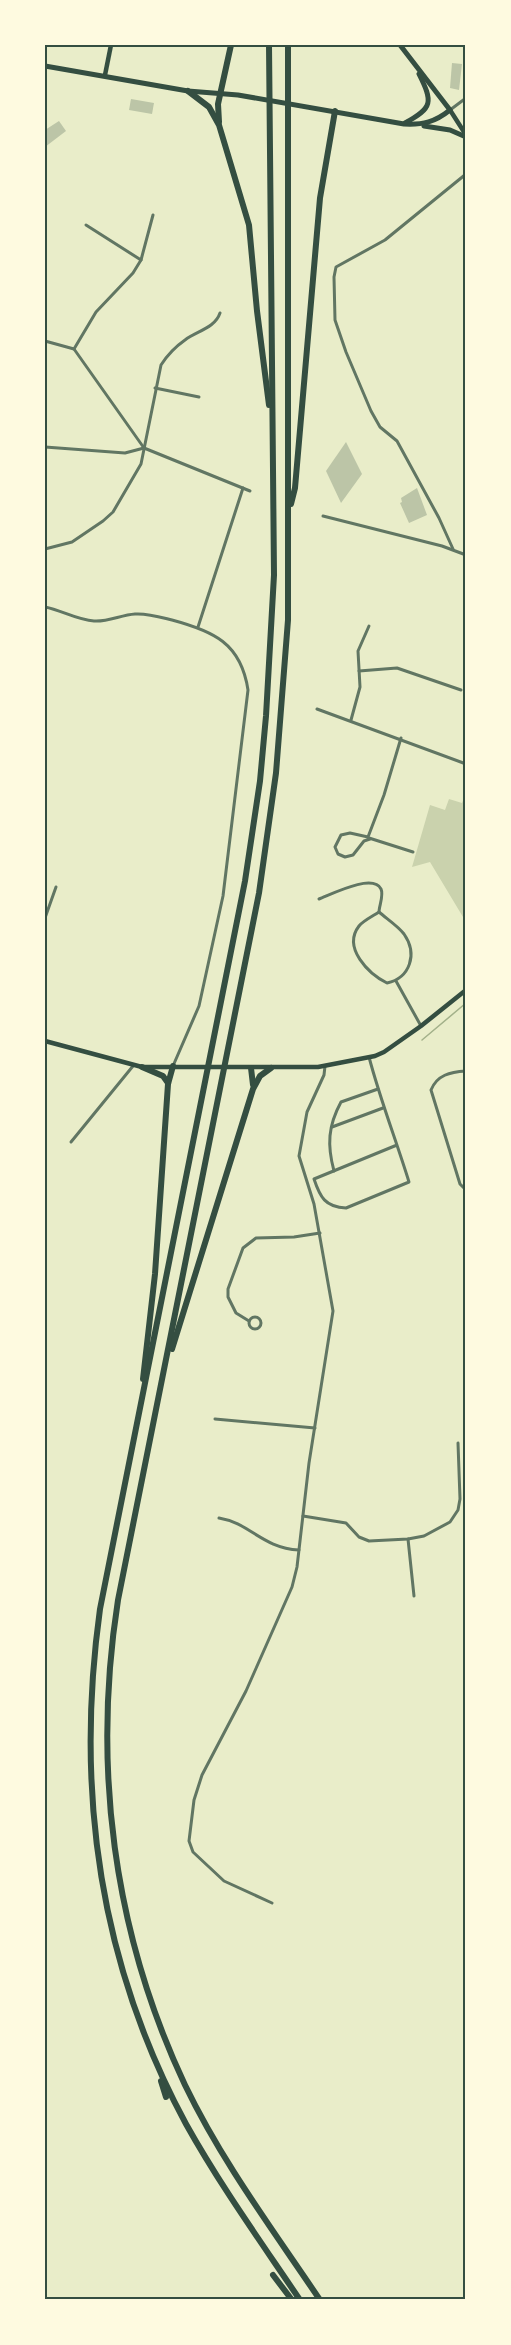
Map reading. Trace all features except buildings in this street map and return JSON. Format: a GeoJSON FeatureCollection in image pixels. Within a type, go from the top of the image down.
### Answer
{"type":"FeatureCollection","features":[{"type":"Feature","properties":{"kind":"highway"},"geometry":{"type":"LineString","coordinates":[[219,125],[218,104],[231,45]]}},
{"type":"Feature","properties":{"kind":"highway"},"geometry":{"type":"LineString","coordinates":[[166,2097],[127,1983],[108,1911],[95,1835],[89,1760],[91,1684],[100,1609],[247,870],[265,727],[274,575],[269,45]]}},
{"type":"Feature","properties":{"kind":"highway"},"geometry":{"type":"LineString","coordinates":[[288,45],[287,640],[276,773],[260,882],[167,1363],[118,1600],[108,1676],[106,1714],[108,1791],[116,1868],[143,1980],[186,2087],[223,2154],[320,2300]]}},
{"type":"Feature","properties":{"kind":"highway"},"geometry":{"type":"LineString","coordinates":[[188,91],[209,107],[219,125],[249,225],[256,311],[273,430]]}},
{"type":"Feature","properties":{"kind":"highway"},"geometry":{"type":"LineString","coordinates":[[289,510],[296,488],[320,198],[335,111]]}},
{"type":"Feature","properties":{"kind":"highway"},"geometry":{"type":"LineString","coordinates":[[140,1412],[155,1274],[168,1084],[173,1066]]}},
{"type":"Feature","properties":{"kind":"highway"},"geometry":{"type":"LineString","coordinates":[[142,1067],[163,1076],[168,1084]]}},
{"type":"Feature","properties":{"kind":"highway"},"geometry":{"type":"LineString","coordinates":[[251,1068],[253,1089]]}},
{"type":"Feature","properties":{"kind":"highway"},"geometry":{"type":"LineString","coordinates":[[167,1363],[253,1089],[260,1076],[271,1068]]}},
{"type":"Feature","properties":{"kind":"highway"},"geometry":{"type":"LineString","coordinates":[[153,2055],[203,2153],[300,2300]]}},
{"type":"Feature","properties":{"kind":"highway"},"geometry":{"type":"LineString","coordinates":[[273,2275],[292,2300]]}},
{"type":"Feature","properties":{"kind":"main road"},"geometry":{"type":"LineString","coordinates":[[105,75],[111,45]]}},
{"type":"Feature","properties":{"kind":"main road"},"geometry":{"type":"LineString","coordinates":[[400,45],[450,110],[466,136]]}},
{"type":"Feature","properties":{"kind":"main road"},"geometry":{"type":"LineString","coordinates":[[404,124],[424,111],[429,103],[428,92],[413,62]]}},
{"type":"Feature","properties":{"kind":"main road"},"geometry":{"type":"LineString","coordinates":[[45,66],[188,91],[221,93],[404,124],[433,122],[450,110]]}},
{"type":"Feature","properties":{"kind":"main road"},"geometry":{"type":"LineString","coordinates":[[413,124],[450,130],[466,136]]}},
{"type":"Feature","properties":{"kind":"main road"},"geometry":{"type":"LineString","coordinates":[[45,1041],[142,1067],[325,1066],[369,1057],[388,1049],[466,990]]}},
{"type":"Feature","properties":{"kind":"street"},"geometry":{"type":"LineString","coordinates":[[450,110],[466,98]]}},
{"type":"Feature","properties":{"kind":"street"},"geometry":{"type":"LineString","coordinates":[[453,549],[439,518],[397,441],[380,427],[365,398],[335,320],[334,277],[336,267],[385,240],[466,174]]}},
{"type":"Feature","properties":{"kind":"street"},"geometry":{"type":"LineString","coordinates":[[74,349],[96,312],[133,273],[141,260],[153,215]]}},
{"type":"Feature","properties":{"kind":"street"},"geometry":{"type":"LineString","coordinates":[[86,225],[141,260]]}},
{"type":"Feature","properties":{"kind":"street"},"geometry":{"type":"LineString","coordinates":[[45,549],[72,542],[113,512],[141,464],[161,365],[168,353],[186,339],[215,323],[220,313]]}},
{"type":"Feature","properties":{"kind":"street"},"geometry":{"type":"LineString","coordinates":[[45,341],[74,349],[144,448],[250,491]]}},
{"type":"Feature","properties":{"kind":"street"},"geometry":{"type":"LineString","coordinates":[[155,388],[199,397]]}},
{"type":"Feature","properties":{"kind":"street"},"geometry":{"type":"LineString","coordinates":[[45,447],[125,453],[144,448]]}},
{"type":"Feature","properties":{"kind":"street"},"geometry":{"type":"LineString","coordinates":[[198,627],[243,488]]}},
{"type":"Feature","properties":{"kind":"street"},"geometry":{"type":"LineString","coordinates":[[323,516],[453,549],[466,555]]}},
{"type":"Feature","properties":{"kind":"street"},"geometry":{"type":"LineString","coordinates":[[45,607],[91,621],[105,621],[137,614],[198,627],[224,641],[241,663],[248,690],[224,896],[199,1006],[173,1066]]}},
{"type":"Feature","properties":{"kind":"street"},"geometry":{"type":"LineString","coordinates":[[351,720],[360,687],[358,651],[369,626]]}},
{"type":"Feature","properties":{"kind":"street"},"geometry":{"type":"LineString","coordinates":[[359,671],[397,668],[461,690]]}},
{"type":"Feature","properties":{"kind":"street"},"geometry":{"type":"LineString","coordinates":[[317,709],[401,738],[466,764]]}},
{"type":"Feature","properties":{"kind":"street"},"geometry":{"type":"LineString","coordinates":[[401,738],[369,838],[353,855],[345,857],[338,854],[335,847],[341,835],[350,833],[369,838],[413,852]]}},
{"type":"Feature","properties":{"kind":"street"},"geometry":{"type":"LineString","coordinates":[[320,899],[365,882],[375,883],[381,888],[379,912],[359,926],[354,940],[356,952],[374,976],[387,983],[396,981],[410,966],[413,956],[404,934],[379,912]]}},
{"type":"Feature","properties":{"kind":"street"},"geometry":{"type":"LineString","coordinates":[[45,918],[56,887]]}},
{"type":"Feature","properties":{"kind":"street"},"geometry":{"type":"LineString","coordinates":[[396,981],[421,1026]]}},
{"type":"Feature","properties":{"kind":"street"},"geometry":{"type":"LineString","coordinates":[[369,1057],[383,1108],[397,1145],[409,1182],[346,1208],[336,1208],[325,1203],[314,1179],[397,1145]]}},
{"type":"Feature","properties":{"kind":"street"},"geometry":{"type":"LineString","coordinates":[[71,1142],[134,1066]]}},
{"type":"Feature","properties":{"kind":"street"},"geometry":{"type":"LineString","coordinates":[[272,1903],[231,1885],[216,1874],[193,1852],[189,1838],[200,1780],[246,1691],[296,1574],[333,1311],[320,1233],[299,1156],[307,1112],[324,1075],[325,1066]]}},
{"type":"Feature","properties":{"kind":"street"},"geometry":{"type":"LineString","coordinates":[[466,1071],[443,1075],[434,1081],[431,1090],[460,1184],[466,1190]]}},
{"type":"Feature","properties":{"kind":"street"},"geometry":{"type":"LineString","coordinates":[[334,1171],[328,1148],[335,1112],[341,1102],[378,1089]]}},
{"type":"Feature","properties":{"kind":"street"},"geometry":{"type":"LineString","coordinates":[[332,1127],[383,1108]]}},
{"type":"Feature","properties":{"kind":"street"},"geometry":{"type":"LineString","coordinates":[[249,1321],[252,1317],[258,1317],[261,1320],[261,1326],[254,1329],[249,1325],[249,1321],[236,1313],[228,1297],[228,1289],[243,1248],[256,1238],[294,1237],[320,1233]]}},
{"type":"Feature","properties":{"kind":"street"},"geometry":{"type":"LineString","coordinates":[[215,1419],[315,1428]]}},
{"type":"Feature","properties":{"kind":"street"},"geometry":{"type":"LineString","coordinates":[[303,1516],[346,1523],[359,1537],[369,1541],[424,1536],[446,1525],[458,1510],[460,1499],[458,1443]]}},
{"type":"Feature","properties":{"kind":"street"},"geometry":{"type":"LineString","coordinates":[[219,1518],[235,1523],[275,1546],[299,1550]]}},
{"type":"Feature","properties":{"kind":"street"},"geometry":{"type":"LineString","coordinates":[[408,1539],[414,1596]]}},
{"type":"Feature","properties":{"kind":"green space"},"geometry":{"type":"Polygon","coordinates":[[[466,793],[466,922],[430,862],[412,867],[430,805],[445,810],[449,799],[462,803],[466,793]]]}},
{"type":"Feature","properties":{"kind":"waterway"},"geometry":{"type":"LineString","coordinates":[[422,1040],[466,1003]]}}]}
